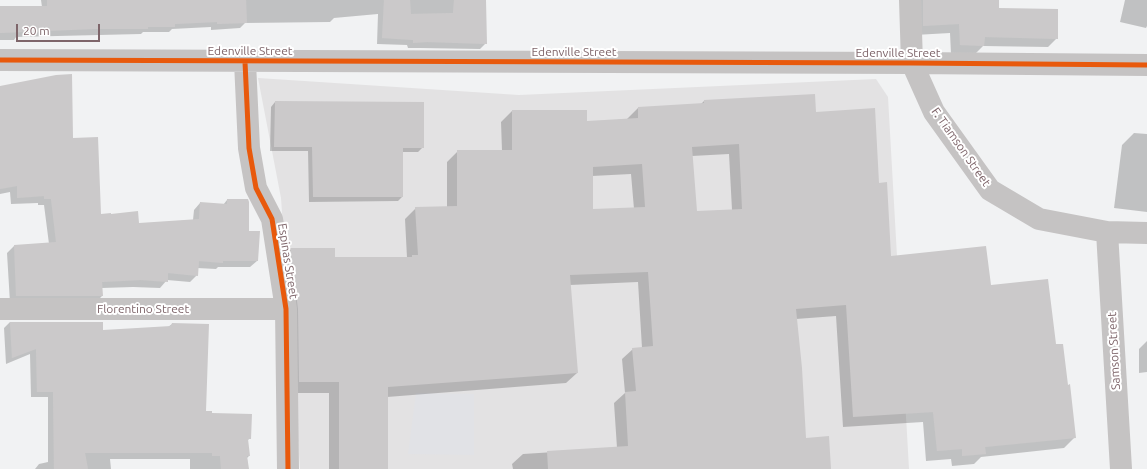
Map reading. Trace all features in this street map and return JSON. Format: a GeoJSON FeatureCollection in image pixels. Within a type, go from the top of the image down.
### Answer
{"type":"FeatureCollection","features":[{"type":"Feature","properties":{"kind":"street"},"geometry":{"type":"LineString","coordinates":[[910,0],[912,63]]}},
{"type":"Feature","properties":{"kind":"street","name":"Edenville Street"},"geometry":{"type":"LineString","coordinates":[[0,60],[1147,65]]}},
{"type":"Feature","properties":{"kind":"street","name":"Espinas Street"},"geometry":{"type":"LineString","coordinates":[[245,62],[249,148],[256,188],[272,219],[286,309],[288,469]]}},
{"type":"Feature","properties":{"kind":"street","name":"F. Tiamson Street"},"geometry":{"type":"LineString","coordinates":[[912,63],[934,112],[990,190],[1039,220],[1107,232],[1147,233]]}},
{"type":"Feature","properties":{"kind":"street","name":"Samson Street"},"geometry":{"type":"LineString","coordinates":[[1107,232],[1121,469]]}},
{"type":"Feature","properties":{"kind":"street","name":"Florentino Street"},"geometry":{"type":"LineString","coordinates":[[0,309],[286,309]]}},
{"type":"Feature","properties":{"kind":"shaded area"},"geometry":{"type":"Polygon","coordinates":[[[258,78],[519,95],[876,79],[888,97],[909,469],[300,469],[281,198],[258,78]]]}},
{"type":"Feature","properties":{"kind":"shaded area"},"geometry":{"type":"Polygon","coordinates":[[[416,393],[474,394],[474,455],[408,454],[416,393]]]}},
{"type":"Feature","properties":{"kind":"building"},"geometry":{"type":"Polygon","coordinates":[[[47,0],[246,0],[247,23],[217,24],[217,22],[175,24],[175,27],[148,27],[148,29],[93,29],[0,33],[0,6],[47,6],[47,0]]]}},
{"type":"Feature","properties":{"kind":"building"},"geometry":{"type":"Polygon","coordinates":[[[384,0],[410,0],[411,14],[453,13],[454,0],[486,0],[487,44],[413,43],[413,40],[382,38],[384,0]]]}},
{"type":"Feature","properties":{"kind":"building"},"geometry":{"type":"Polygon","coordinates":[[[923,0],[999,0],[999,8],[1058,9],[1058,39],[985,37],[984,46],[960,45],[959,24],[923,26],[923,0]]]}},
{"type":"Feature","properties":{"kind":"building"},"geometry":{"type":"Polygon","coordinates":[[[72,74],[73,138],[98,137],[101,214],[138,211],[139,223],[199,219],[200,202],[227,204],[227,199],[248,199],[249,231],[260,231],[258,261],[223,261],[223,263],[199,261],[198,276],[168,273],[168,282],[141,280],[102,282],[103,296],[16,296],[14,245],[56,242],[51,199],[44,199],[44,196],[17,198],[17,186],[0,189],[0,86],[56,75],[72,74]]]}},
{"type":"Feature","properties":{"kind":"building"},"geometry":{"type":"Polygon","coordinates":[[[815,94],[816,112],[875,108],[879,183],[887,182],[891,256],[986,246],[991,285],[1048,279],[1056,344],[1063,344],[1068,385],[1070,384],[1076,438],[985,447],[986,454],[962,456],[962,449],[937,451],[933,412],[853,417],[846,305],[796,309],[802,368],[806,438],[829,436],[831,469],[548,469],[547,451],[628,446],[625,392],[636,391],[632,348],[653,346],[648,272],[570,275],[578,373],[388,387],[388,469],[339,469],[339,382],[299,382],[298,309],[290,248],[335,248],[335,257],[412,257],[412,255],[418,255],[415,207],[457,206],[457,150],[512,150],[512,110],[587,110],[587,121],[638,118],[638,107],[704,103],[704,100],[815,94]],[[739,144],[692,147],[697,211],[742,209],[739,144]],[[642,164],[593,167],[593,209],[645,207],[642,164]]]}},
{"type":"Feature","properties":{"kind":"building"},"geometry":{"type":"Polygon","coordinates":[[[275,101],[424,102],[424,148],[403,148],[403,197],[313,197],[312,147],[274,147],[275,101]]]}},
{"type":"Feature","properties":{"kind":"building"},"geometry":{"type":"Polygon","coordinates":[[[10,322],[103,322],[103,330],[171,326],[172,323],[209,324],[206,411],[212,411],[212,413],[252,414],[251,439],[248,439],[250,456],[247,456],[249,469],[221,469],[220,456],[212,456],[212,453],[85,453],[88,469],[54,469],[53,392],[37,392],[36,349],[12,358],[10,322]]]}},
{"type":"Feature","properties":{"kind":"cycle path"},"geometry":{"type":"LineString","coordinates":[[0,60],[1147,65]]}},
{"type":"Feature","properties":{"kind":"cycle path"},"geometry":{"type":"LineString","coordinates":[[245,62],[249,148],[256,188],[272,219],[286,309],[288,469]]}}]}
